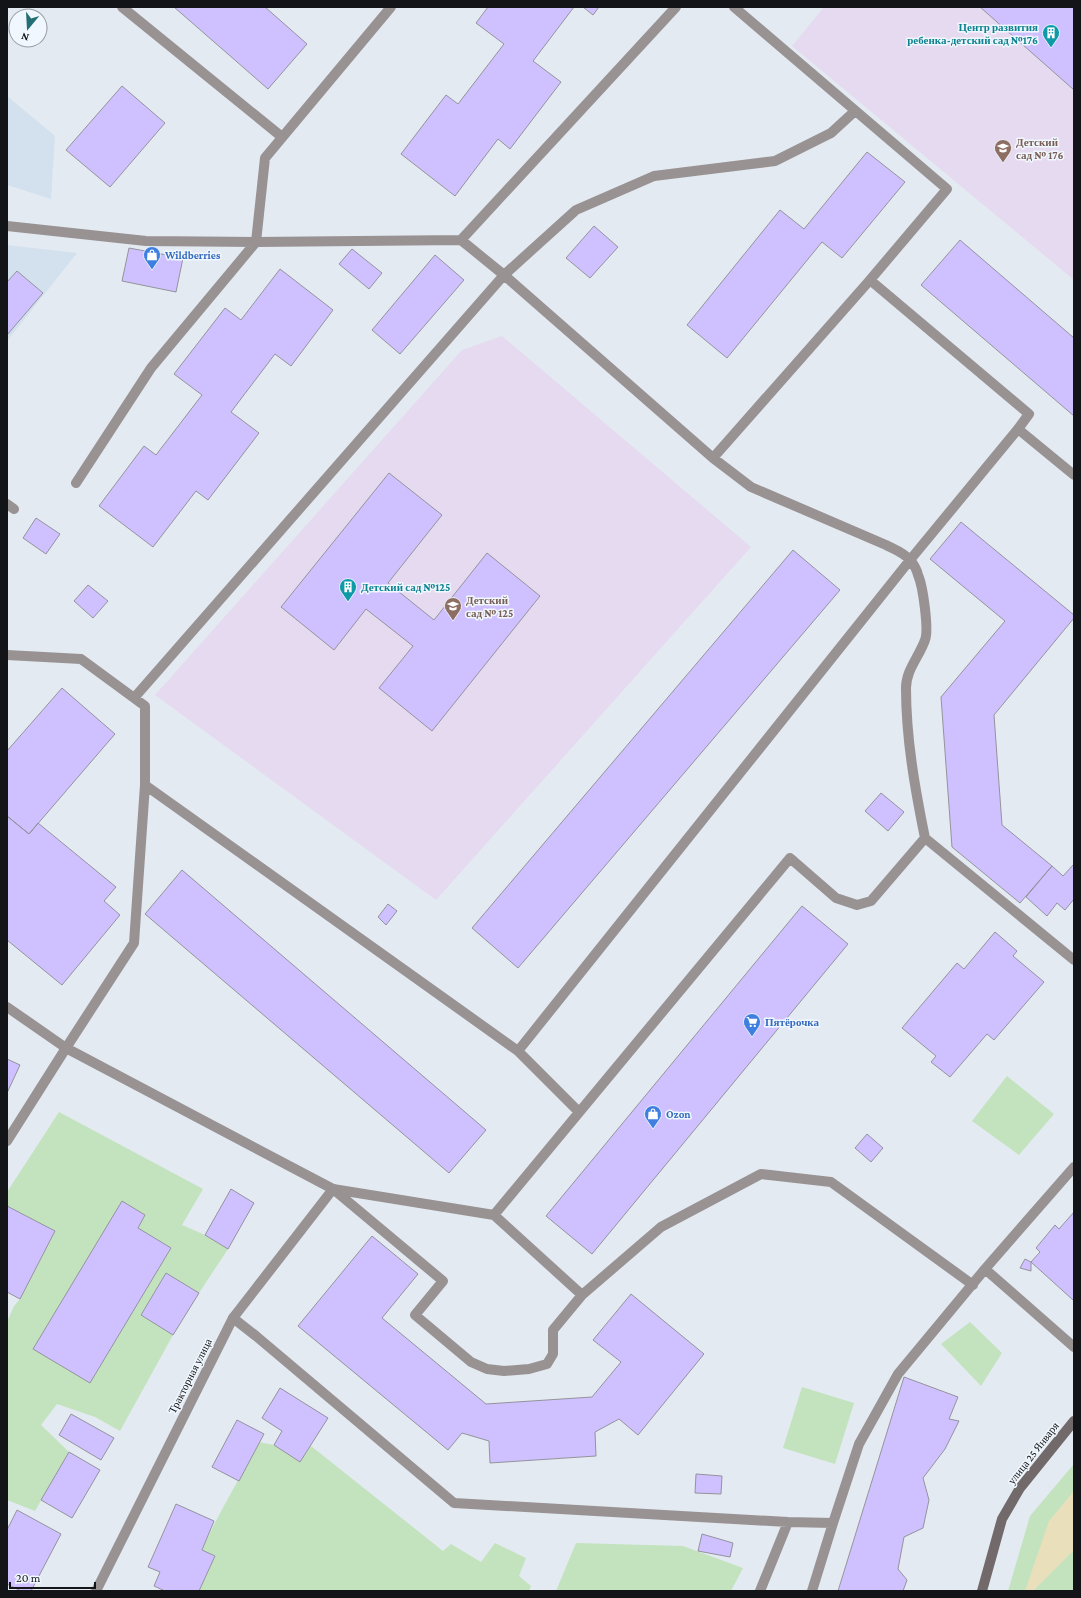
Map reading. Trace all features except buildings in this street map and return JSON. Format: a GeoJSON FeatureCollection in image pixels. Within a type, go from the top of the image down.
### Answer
{"type":"FeatureCollection","features":[{"type":"Feature","properties":{"kind":"street"},"geometry":{"type":"LineString","coordinates":[[122,7],[282,137]]}},
{"type":"Feature","properties":{"kind":"street"},"geometry":{"type":"LineString","coordinates":[[76,483],[151,368],[256,242],[265,158],[391,7]]}},
{"type":"Feature","properties":{"kind":"street"},"geometry":{"type":"LineString","coordinates":[[461,240],[676,7]]}},
{"type":"Feature","properties":{"kind":"street"},"geometry":{"type":"LineString","coordinates":[[713,458],[870,280],[947,189],[735,7]]}},
{"type":"Feature","properties":{"kind":"street"},"geometry":{"type":"LineString","coordinates":[[134,698],[504,275],[576,210],[654,176],[775,162],[831,133],[855,111]]}},
{"type":"Feature","properties":{"kind":"street"},"geometry":{"type":"LineString","coordinates":[[7,226],[146,241],[256,242],[461,240],[504,275],[713,458],[751,487],[896,550],[910,560],[919,575],[926,624],[926,638],[919,655],[910,670],[906,685],[907,713],[915,789],[925,838],[1074,960]]}},
{"type":"Feature","properties":{"kind":"street"},"geometry":{"type":"LineString","coordinates":[[518,1051],[910,560],[1029,414],[870,280]]}},
{"type":"Feature","properties":{"kind":"street"},"geometry":{"type":"LineString","coordinates":[[1018,429],[1074,475]]}},
{"type":"Feature","properties":{"kind":"street"},"geometry":{"type":"LineString","coordinates":[[7,656],[82,659],[145,706],[145,785],[134,943],[7,1141]]}},
{"type":"Feature","properties":{"kind":"street"},"geometry":{"type":"LineString","coordinates":[[145,785],[518,1051],[579,1112]]}},
{"type":"Feature","properties":{"kind":"street"},"geometry":{"type":"LineString","coordinates":[[494,1215],[790,858],[836,898],[857,905],[871,901],[925,838]]}},
{"type":"Feature","properties":{"kind":"street"},"geometry":{"type":"LineString","coordinates":[[7,1007],[66,1048],[333,1189],[442,1280],[415,1315],[471,1362],[487,1369],[504,1371],[529,1369],[547,1364],[553,1354],[553,1330],[582,1295],[661,1227],[761,1174],[831,1182],[973,1285]]}},
{"type":"Feature","properties":{"kind":"street"},"geometry":{"type":"LineString","coordinates":[[812,1591],[859,1444],[898,1374],[1074,1167]]}},
{"type":"Feature","properties":{"kind":"street"},"geometry":{"type":"LineString","coordinates":[[333,1189],[494,1215],[582,1295]]}},
{"type":"Feature","properties":{"kind":"street","name":"Тракторная улица"},"geometry":{"type":"LineString","coordinates":[[96,1591],[232,1318],[333,1189]]}},
{"type":"Feature","properties":{"kind":"street"},"geometry":{"type":"LineString","coordinates":[[986,1269],[1074,1347]]}},
{"type":"Feature","properties":{"kind":"street"},"geometry":{"type":"LineString","coordinates":[[232,1318],[262,1341],[454,1503],[788,1522],[833,1523]]}},
{"type":"Feature","properties":{"kind":"street","name":"улица 25 Января"},"geometry":{"type":"LineString","coordinates":[[982,1591],[1002,1519],[1020,1488],[1074,1421]]}},
{"type":"Feature","properties":{"kind":"street"},"geometry":{"type":"LineString","coordinates":[[760,1591],[788,1522]]}},
{"type":"Feature","properties":{"kind":"shaded area","name":"Детский сад № 176"},"geometry":{"type":"Polygon","coordinates":[[[824,7],[1074,7],[1074,280],[792,46],[824,7]]]}},
{"type":"Feature","properties":{"kind":"shaded area"},"geometry":{"type":"Polygon","coordinates":[[[7,96],[55,136],[51,199],[7,185],[7,96]]]}},
{"type":"Feature","properties":{"kind":"shaded area"},"geometry":{"type":"Polygon","coordinates":[[[7,245],[77,253],[7,341],[7,245]]]}},
{"type":"Feature","properties":{"kind":"shaded area","name":"Детский сад № 125"},"geometry":{"type":"Polygon","coordinates":[[[502,336],[751,547],[436,900],[155,695],[462,350],[502,336]]]}},
{"type":"Feature","properties":{"kind":"green space"},"geometry":{"type":"Polygon","coordinates":[[[1007,1076],[1054,1114],[1019,1155],[972,1121],[1007,1076]]]}},
{"type":"Feature","properties":{"kind":"green space"},"geometry":{"type":"Polygon","coordinates":[[[59,1112],[203,1189],[182,1225],[205,1235],[228,1249],[199,1293],[166,1273],[141,1314],[173,1335],[120,1431],[95,1417],[57,1404],[41,1425],[69,1452],[35,1511],[7,1500],[7,1322],[14,1306],[20,1299],[55,1231],[7,1206],[7,1192],[59,1112]]]}},
{"type":"Feature","properties":{"kind":"green space"},"geometry":{"type":"Polygon","coordinates":[[[970,1322],[1002,1353],[981,1386],[941,1344],[970,1322]]]}},
{"type":"Feature","properties":{"kind":"green space"},"geometry":{"type":"Polygon","coordinates":[[[802,1387],[854,1403],[835,1464],[783,1448],[802,1387]]]}},
{"type":"Feature","properties":{"kind":"green space"},"geometry":{"type":"Polygon","coordinates":[[[259,1442],[274,1445],[300,1462],[311,1446],[443,1551],[451,1544],[481,1562],[495,1543],[526,1558],[519,1576],[531,1586],[529,1591],[199,1591],[215,1556],[202,1550],[259,1442]]]}},
{"type":"Feature","properties":{"kind":"green space"},"geometry":{"type":"Polygon","coordinates":[[[1074,1464],[1074,1591],[1008,1591],[1030,1516],[1074,1464]]]}},
{"type":"Feature","properties":{"kind":"green space"},"geometry":{"type":"Polygon","coordinates":[[[576,1543],[683,1546],[743,1568],[731,1591],[556,1591],[576,1543]]]}},
{"type":"Feature","properties":{"kind":"sand"},"geometry":{"type":"Polygon","coordinates":[[[1074,1491],[1074,1550],[1033,1591],[1025,1591],[1049,1521],[1074,1491]]]}},
{"type":"Feature","properties":{"kind":"place","name":"Центр развития ребенка-детский сад №176"},"geometry":{"type":"Point","coordinates":[1051,48]}},
{"type":"Feature","properties":{"kind":"place","name":"Детский сад № 176"},"geometry":{"type":"Point","coordinates":[1003,163]}},
{"type":"Feature","properties":{"kind":"place","name":"Wildberries"},"geometry":{"type":"Point","coordinates":[152,270]}},
{"type":"Feature","properties":{"kind":"place","name":"Детский сад №125"},"geometry":{"type":"Point","coordinates":[348,602]}},
{"type":"Feature","properties":{"kind":"place","name":"Детский сад № 125"},"geometry":{"type":"Point","coordinates":[453,621]}},
{"type":"Feature","properties":{"kind":"place","name":"Пятёрочка"},"geometry":{"type":"Point","coordinates":[752,1037]}},
{"type":"Feature","properties":{"kind":"place","name":"Ozon"},"geometry":{"type":"Point","coordinates":[653,1129]}}]}
